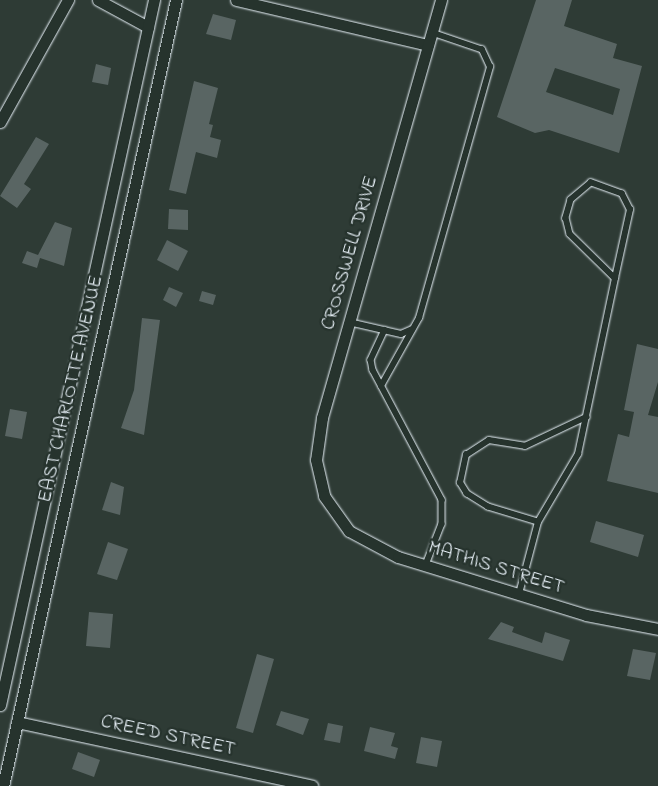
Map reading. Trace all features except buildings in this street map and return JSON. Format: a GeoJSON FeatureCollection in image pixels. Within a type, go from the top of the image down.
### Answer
{"type":"FeatureCollection","features":[{"type":"Feature","properties":{"kind":"street"},"geometry":{"type":"LineString","coordinates":[[0,122],[68,0]]}},
{"type":"Feature","properties":{"kind":"street"},"geometry":{"type":"LineString","coordinates":[[98,0],[148,27]]}},
{"type":"Feature","properties":{"kind":"street","name":"EAST CHARLOTTE AVENUE"},"geometry":{"type":"LineString","coordinates":[[0,705],[154,0]]}},
{"type":"Feature","properties":{"kind":"street","name":"EAST CHARLOTTE AVENUE"},"geometry":{"type":"LineString","coordinates":[[3,786],[176,0]]}},
{"type":"Feature","properties":{"kind":"street"},"geometry":{"type":"LineString","coordinates":[[236,0],[428,45]]}},
{"type":"Feature","properties":{"kind":"street","name":"CROSSWELL DRIVE"},"geometry":{"type":"LineString","coordinates":[[336,515],[318,478],[316,446],[349,322],[441,0]]}},
{"type":"Feature","properties":{"kind":"street","name":"MATHIS STREET"},"geometry":{"type":"LineString","coordinates":[[336,515],[349,531],[376,547],[426,565],[586,615],[658,629]]}},
{"type":"Feature","properties":{"kind":"street","name":"CREED STREET"},"geometry":{"type":"LineString","coordinates":[[16,722],[290,784],[312,786]]}},
{"type":"Feature","properties":{"kind":"lane"},"geometry":{"type":"LineString","coordinates":[[381,386],[412,329],[490,67],[482,50],[432,34]]}},
{"type":"Feature","properties":{"kind":"lane"},"geometry":{"type":"LineString","coordinates":[[519,594],[538,522],[578,454],[630,210],[627,201],[611,187],[591,183],[570,200],[566,218],[570,234],[615,278]]}},
{"type":"Feature","properties":{"kind":"lane"},"geometry":{"type":"LineString","coordinates":[[349,322],[401,334],[412,329]]}},
{"type":"Feature","properties":{"kind":"lane"},"geometry":{"type":"LineString","coordinates":[[385,330],[371,360],[381,386],[442,500],[442,524],[426,565]]}},
{"type":"Feature","properties":{"kind":"lane"},"geometry":{"type":"LineString","coordinates":[[538,522],[488,507],[467,494],[460,482],[466,455],[489,440],[526,446],[586,417]]}}]}
